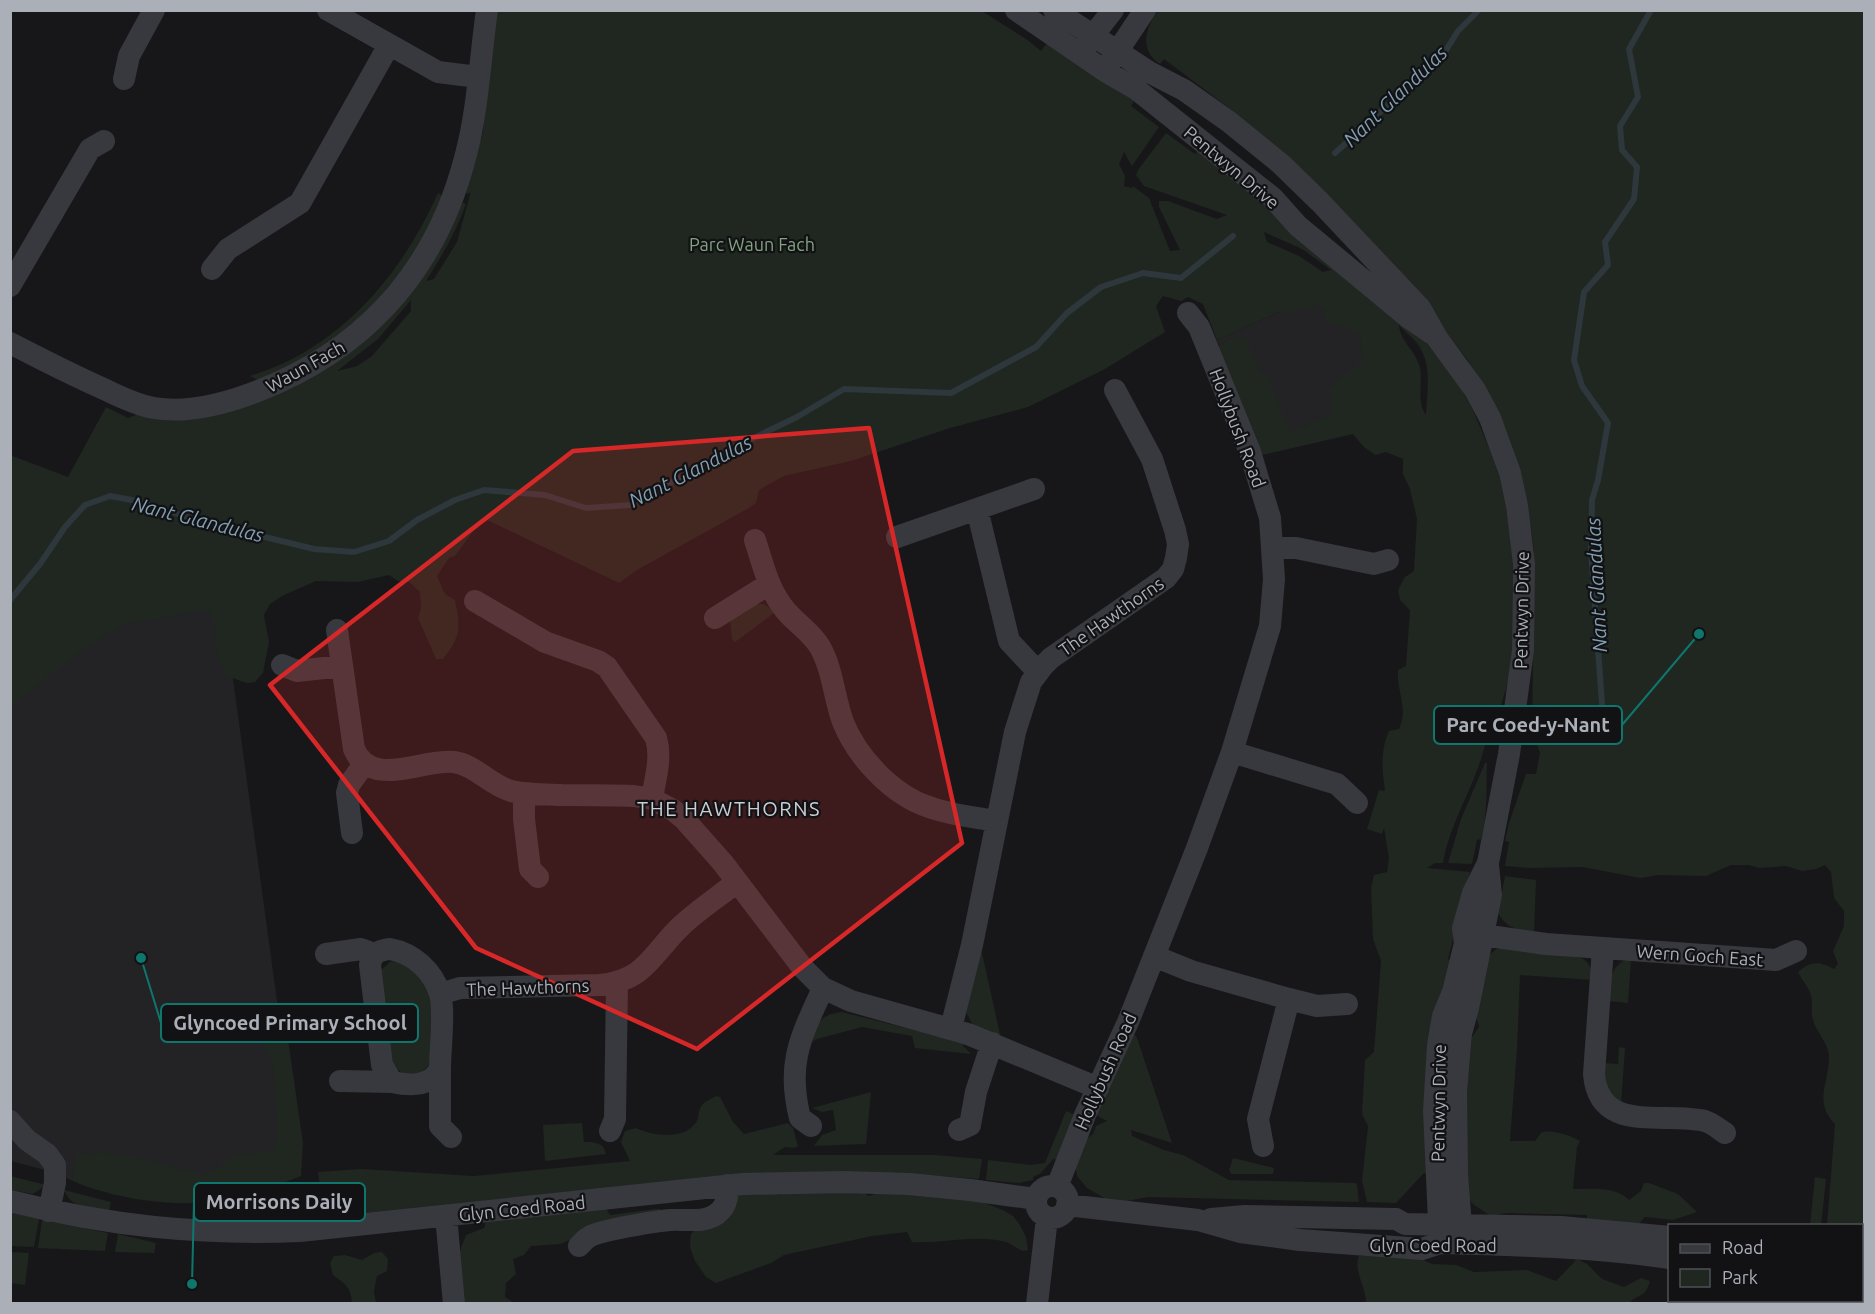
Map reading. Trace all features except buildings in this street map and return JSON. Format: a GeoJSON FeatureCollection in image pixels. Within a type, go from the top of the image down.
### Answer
{"type":"FeatureCollection","features":[{"type":"Feature","properties":{"kind":"street"},"geometry":{"type":"LineString","coordinates":[[124,79],[129,56],[154,10]]}},
{"type":"Feature","properties":{"kind":"street"},"geometry":{"type":"LineString","coordinates":[[328,10],[438,72],[478,77]]}},
{"type":"Feature","properties":{"kind":"street","name":"Waun Fach"},"geometry":{"type":"LineString","coordinates":[[10,343],[120,397],[142,405],[170,410],[237,398],[259,391],[317,363],[353,339],[389,304],[410,277],[439,229],[465,158],[487,10]]}},
{"type":"Feature","properties":{"kind":"street","name":"Pentwyn Drive"},"geometry":{"type":"LineString","coordinates":[[1016,10],[1086,44],[1117,52],[1162,80],[1184,90],[1228,121],[1281,164],[1420,308],[1437,338],[1475,390],[1490,418],[1501,446],[1517,506],[1524,564],[1525,605],[1518,694],[1506,773],[1488,863],[1491,895],[1443,1016],[1438,1045],[1434,1111],[1437,1188],[1450,1234]]}},
{"type":"Feature","properties":{"kind":"street","name":"Pentwyn Drive"},"geometry":{"type":"LineString","coordinates":[[1054,10],[1086,44],[1105,71],[1136,89],[1204,142],[1273,198],[1298,226],[1400,311],[1437,338]]}},
{"type":"Feature","properties":{"kind":"street"},"geometry":{"type":"LineString","coordinates":[[1086,44],[1113,10]]}},
{"type":"Feature","properties":{"kind":"street"},"geometry":{"type":"LineString","coordinates":[[1105,71],[1145,10]]}},
{"type":"Feature","properties":{"kind":"street"},"geometry":{"type":"LineString","coordinates":[[212,269],[228,249],[287,213],[300,202],[389,45]]}},
{"type":"Feature","properties":{"kind":"street"},"geometry":{"type":"LineString","coordinates":[[10,286],[90,149],[104,141]]}},
{"type":"Feature","properties":{"kind":"street","name":"Hollybush Road"},"geometry":{"type":"LineString","coordinates":[[1062,1196],[1068,1156],[1128,1022],[1197,848],[1232,752],[1270,626],[1274,579],[1270,518],[1250,452],[1199,327],[1188,313]]}},
{"type":"Feature","properties":{"kind":"street","name":"The Hawthorns"},"geometry":{"type":"LineString","coordinates":[[951,1028],[972,945],[1015,732],[1025,697],[1038,672],[1051,658],[1166,578],[1173,569],[1176,558],[1178,544],[1175,530],[1152,459],[1115,390]]}},
{"type":"Feature","properties":{"kind":"street"},"geometry":{"type":"LineString","coordinates":[[897,537],[1034,489]]}},
{"type":"Feature","properties":{"kind":"street"},"geometry":{"type":"LineString","coordinates":[[977,509],[1009,641],[1038,672]]}},
{"type":"Feature","properties":{"kind":"street"},"geometry":{"type":"LineString","coordinates":[[755,540],[769,584],[782,606],[811,635],[821,649],[844,723],[852,740],[871,766],[895,788],[929,807],[996,821]]}},
{"type":"Feature","properties":{"kind":"street"},"geometry":{"type":"LineString","coordinates":[[1272,548],[1296,548],[1374,564],[1388,560]]}},
{"type":"Feature","properties":{"kind":"street"},"geometry":{"type":"LineString","coordinates":[[715,618],[769,584]]}},
{"type":"Feature","properties":{"kind":"street"},"geometry":{"type":"LineString","coordinates":[[475,602],[545,642],[598,661],[607,667],[656,738],[659,748],[652,799]]}},
{"type":"Feature","properties":{"kind":"street"},"geometry":{"type":"LineString","coordinates":[[337,630],[354,749],[364,764],[371,768],[387,770],[455,762],[474,770],[498,786],[524,793],[616,795],[652,799],[673,810],[684,819],[710,847],[802,968],[823,988],[851,1002],[951,1028],[1098,1088]]}},
{"type":"Feature","properties":{"kind":"street"},"geometry":{"type":"LineString","coordinates":[[282,664],[297,671],[342,666]]}},
{"type":"Feature","properties":{"kind":"street"},"geometry":{"type":"LineString","coordinates":[[1232,752],[1337,784],[1357,803]]}},
{"type":"Feature","properties":{"kind":"street"},"geometry":{"type":"LineString","coordinates":[[352,833],[347,793],[349,785],[364,764]]}},
{"type":"Feature","properties":{"kind":"street"},"geometry":{"type":"LineString","coordinates":[[524,793],[524,819],[530,869],[538,877]]}},
{"type":"Feature","properties":{"kind":"street","name":"The Hawthorns"},"geometry":{"type":"LineString","coordinates":[[440,994],[460,988],[617,983],[628,979],[641,969],[681,926],[737,882]]}},
{"type":"Feature","properties":{"kind":"street","name":"Wern Goch East"},"geometry":{"type":"LineString","coordinates":[[1473,942],[1490,936],[1546,944],[1776,960],[1796,951]]}},
{"type":"Feature","properties":{"kind":"street","name":"Pentwyn Drive"},"geometry":{"type":"LineString","coordinates":[[1450,1234],[1458,1054],[1468,1008],[1473,942]]}},
{"type":"Feature","properties":{"kind":"street"},"geometry":{"type":"LineString","coordinates":[[1603,948],[1594,1074],[1595,1085],[1602,1100],[1617,1113],[1707,1121],[1725,1133]]}},
{"type":"Feature","properties":{"kind":"street","name":"The Hawthorns"},"geometry":{"type":"LineString","coordinates":[[326,954],[361,949],[374,954],[380,950],[390,949],[407,953],[426,970],[440,994],[440,1126],[451,1137]]}},
{"type":"Feature","properties":{"kind":"street"},"geometry":{"type":"LineString","coordinates":[[374,954],[370,965],[381,1065],[392,1082]]}},
{"type":"Feature","properties":{"kind":"street"},"geometry":{"type":"LineString","coordinates":[[1154,956],[1191,971],[1317,1006],[1347,1004]]}},
{"type":"Feature","properties":{"kind":"street","name":"The Hawthorns"},"geometry":{"type":"LineString","coordinates":[[610,1131],[615,1119],[617,983]]}},
{"type":"Feature","properties":{"kind":"street"},"geometry":{"type":"LineString","coordinates":[[811,1126],[800,1118],[795,1099],[794,1063],[802,1035],[823,988]]}},
{"type":"Feature","properties":{"kind":"street"},"geometry":{"type":"LineString","coordinates":[[1263,1146],[1258,1119],[1289,999]]}},
{"type":"Feature","properties":{"kind":"street"},"geometry":{"type":"LineString","coordinates":[[959,1130],[970,1125],[976,1092],[992,1044]]}},
{"type":"Feature","properties":{"kind":"street"},"geometry":{"type":"LineString","coordinates":[[340,1081],[422,1084],[436,1075],[440,1068]]}},
{"type":"Feature","properties":{"kind":"street"},"geometry":{"type":"LineString","coordinates":[[10,1121],[55,1165],[55,1183],[49,1211]]}},
{"type":"Feature","properties":{"kind":"street","name":"Glyn Coed Road"},"geometry":{"type":"LineString","coordinates":[[10,1201],[49,1211],[166,1230],[218,1233],[300,1231],[728,1185],[835,1182],[909,1184],[981,1191],[1042,1208]]}},
{"type":"Feature","properties":{"kind":"street"},"geometry":{"type":"LineString","coordinates":[[579,1246],[590,1236],[614,1230],[670,1220],[693,1221],[711,1217],[720,1212],[724,1205],[728,1185]]}},
{"type":"Feature","properties":{"kind":"street","name":"Glyn Coed Road"},"geometry":{"type":"LineString","coordinates":[[1198,1220],[1245,1216],[1396,1219],[1428,1201],[1437,1188]]}},
{"type":"Feature","properties":{"kind":"street"},"geometry":{"type":"LineString","coordinates":[[1037,1304],[1042,1208],[1059,1217],[1063,1214],[1062,1196]]}},
{"type":"Feature","properties":{"kind":"street","name":"Glyn Coed Road"},"geometry":{"type":"LineString","coordinates":[[1062,1196],[1198,1220],[1240,1232],[1351,1245],[1422,1249],[1450,1234],[1561,1227],[1668,1237]]}},
{"type":"Feature","properties":{"kind":"street"},"geometry":{"type":"LineString","coordinates":[[446,1216],[454,1304]]}},
{"type":"Feature","properties":{"kind":"street","name":"Glyn Coed Road"},"geometry":{"type":"LineString","coordinates":[[1396,1219],[1405,1224],[1450,1234],[1668,1258]]}},
{"type":"Feature","properties":{"kind":"highlighted area"},"geometry":{"type":"Polygon","coordinates":[[[869,428],[962,843],[697,1049],[476,948],[270,685],[573,451],[869,428]]]}},
{"type":"Feature","properties":{"kind":"shaded area"},"geometry":{"type":"Polygon","coordinates":[[[1333,288],[1403,391],[1262,446],[1217,340],[1333,288]]]}},
{"type":"Feature","properties":{"kind":"shaded area"},"geometry":{"type":"Polygon","coordinates":[[[222,599],[301,1176],[239,1198],[73,1181],[56,1173],[11,1161],[11,695],[124,619],[222,599]]]}},
{"type":"Feature","properties":{"kind":"green space"},"geometry":{"type":"Polygon","coordinates":[[[1158,10],[1864,11],[1864,1274],[1863,1224],[1827,1224],[1835,1124],[1828,1116],[1823,1100],[1829,1053],[1813,1020],[1810,992],[1798,972],[1811,964],[1834,969],[1838,964],[1833,951],[1844,926],[1844,911],[1834,898],[1831,872],[1825,865],[1802,871],[1786,866],[1760,868],[1731,865],[1706,876],[1658,875],[1640,878],[1583,867],[1505,866],[1509,842],[1505,841],[1509,823],[1526,774],[1536,774],[1540,753],[1537,744],[1532,744],[1534,551],[1531,528],[1485,388],[1467,359],[1431,313],[1233,111],[1164,59],[1160,64],[1153,58],[1146,39],[1150,24],[1158,10]]]}},
{"type":"Feature","properties":{"kind":"green space","name":"Parc Waun Fach"},"geometry":{"type":"Polygon","coordinates":[[[495,11],[982,11],[1041,51],[1047,43],[1134,101],[1131,106],[1159,127],[1132,166],[1124,152],[1119,164],[1125,176],[1124,186],[1132,188],[1133,186],[1149,198],[1170,251],[1180,250],[1159,207],[1159,201],[1168,201],[1217,219],[1227,215],[1144,186],[1136,175],[1138,170],[1166,133],[1195,154],[1200,149],[1427,343],[1460,387],[1472,408],[1500,479],[1513,560],[1512,652],[1509,679],[1492,735],[1487,734],[1478,767],[1452,830],[1443,863],[1435,863],[1427,868],[1470,872],[1448,959],[1451,961],[1429,1172],[1423,1174],[1396,1203],[1367,1202],[1362,1181],[1368,1126],[1362,1114],[1365,1060],[1374,1052],[1381,961],[1373,939],[1371,888],[1374,875],[1387,872],[1389,858],[1384,828],[1382,834],[1367,829],[1379,790],[1385,791],[1382,761],[1386,738],[1389,731],[1399,729],[1402,721],[1403,706],[1398,670],[1406,666],[1410,610],[1400,600],[1398,590],[1405,577],[1414,571],[1417,519],[1410,489],[1403,474],[1403,459],[1386,452],[1375,455],[1364,447],[1353,434],[1258,456],[1214,350],[1238,336],[1247,341],[1260,371],[1268,379],[1290,432],[1332,415],[1331,389],[1363,359],[1360,335],[1324,320],[1325,311],[1318,305],[1286,313],[1279,312],[1217,340],[1203,304],[1188,297],[1181,301],[1163,296],[1156,306],[1165,332],[1105,369],[1028,407],[950,428],[851,461],[784,476],[759,490],[756,503],[749,508],[637,570],[619,583],[483,518],[437,576],[445,594],[455,600],[459,625],[456,638],[443,659],[436,659],[418,618],[421,608],[420,592],[409,582],[398,581],[389,575],[358,582],[316,581],[270,604],[264,615],[269,642],[263,673],[255,682],[247,683],[226,676],[215,647],[214,624],[208,610],[120,625],[77,654],[11,706],[10,455],[68,477],[106,407],[128,418],[140,413],[316,373],[460,201],[466,204],[462,214],[448,244],[426,281],[434,279],[457,242],[471,191],[469,194],[463,192],[478,140],[481,140],[495,11]],[[1264,232],[1267,242],[1299,256],[1323,272],[1331,270],[1302,249],[1264,232]],[[411,300],[378,339],[337,371],[357,366],[372,356],[411,311],[411,300]],[[1399,325],[1420,368],[1420,398],[1426,415],[1428,377],[1425,358],[1416,342],[1399,325]]]}},
{"type":"Feature","properties":{"kind":"green space"},"geometry":{"type":"Polygon","coordinates":[[[438,193],[444,197],[427,234],[387,294],[327,348],[260,381],[250,376],[282,364],[312,348],[364,306],[406,253],[438,193]]]}},
{"type":"Feature","properties":{"kind":"green space"},"geometry":{"type":"Polygon","coordinates":[[[756,604],[764,604],[774,611],[773,614],[735,642],[732,640],[730,620],[756,604]]]}},
{"type":"Feature","properties":{"kind":"green space"},"geometry":{"type":"Polygon","coordinates":[[[1485,763],[1487,763],[1485,820],[1481,839],[1477,840],[1472,864],[1448,863],[1461,819],[1485,763]]]}},
{"type":"Feature","properties":{"kind":"green space"},"geometry":{"type":"Polygon","coordinates":[[[1505,876],[1536,880],[1534,933],[1511,927],[1499,915],[1496,909],[1501,898],[1505,876]]]}},
{"type":"Feature","properties":{"kind":"green space"},"geometry":{"type":"Polygon","coordinates":[[[1499,947],[1560,953],[1581,958],[1587,962],[1593,980],[1520,975],[1510,1141],[1535,1141],[1541,1133],[1545,1132],[1555,1132],[1572,1137],[1580,1141],[1577,1147],[1573,1189],[1611,1190],[1629,1200],[1641,1191],[1644,1183],[1649,1183],[1678,1194],[1697,1212],[1673,1220],[1645,1217],[1633,1230],[1587,1221],[1587,1215],[1507,1213],[1491,1216],[1474,1205],[1466,1196],[1462,1141],[1472,1037],[1479,1027],[1473,1004],[1486,958],[1499,947]]]}},
{"type":"Feature","properties":{"kind":"green space"},"geometry":{"type":"Polygon","coordinates":[[[979,951],[982,953],[1001,1039],[974,1027],[965,1010],[979,951]]]}},
{"type":"Feature","properties":{"kind":"green space"},"geometry":{"type":"Polygon","coordinates":[[[1631,959],[1628,1003],[1609,1001],[1610,982],[1614,971],[1617,966],[1631,959]]]}},
{"type":"Feature","properties":{"kind":"green space"},"geometry":{"type":"Polygon","coordinates":[[[404,961],[432,993],[433,1061],[421,1073],[403,1074],[392,1065],[381,970],[390,962],[404,961]]]}},
{"type":"Feature","properties":{"kind":"green space"},"geometry":{"type":"Polygon","coordinates":[[[272,1002],[281,1004],[284,1012],[303,1143],[301,1176],[240,1198],[192,1203],[130,1198],[110,1194],[73,1181],[73,1166],[80,1152],[90,1155],[102,1152],[148,1160],[202,1175],[213,1171],[232,1156],[274,1150],[278,1141],[273,1063],[259,1037],[262,1007],[272,1002]]]}},
{"type":"Feature","properties":{"kind":"green space"},"geometry":{"type":"Polygon","coordinates":[[[842,1012],[965,1043],[963,1046],[971,1054],[915,1048],[912,1036],[862,1027],[812,1042],[818,1025],[824,1018],[842,1012]]]}},
{"type":"Feature","properties":{"kind":"green space"},"geometry":{"type":"Polygon","coordinates":[[[1131,1033],[1138,1041],[1172,1143],[1131,1130],[1132,1136],[1164,1150],[1183,1155],[1229,1180],[1355,1183],[1359,1202],[1148,1197],[1127,1201],[1106,1199],[1087,1188],[1077,1176],[1075,1166],[1081,1143],[1093,1134],[1096,1126],[1107,1121],[1094,1114],[1131,1033]]]}},
{"type":"Feature","properties":{"kind":"green space"},"geometry":{"type":"Polygon","coordinates":[[[1619,1047],[1625,1048],[1621,1105],[1608,1094],[1603,1063],[1618,1064],[1619,1047]]]}},
{"type":"Feature","properties":{"kind":"green space"},"geometry":{"type":"Polygon","coordinates":[[[871,1092],[866,1144],[814,1146],[822,1135],[836,1130],[833,1110],[822,1112],[812,1108],[871,1092]]]}},
{"type":"Feature","properties":{"kind":"green space"},"geometry":{"type":"Polygon","coordinates":[[[716,1096],[720,1097],[733,1122],[744,1134],[788,1123],[793,1128],[798,1146],[785,1147],[773,1155],[935,1155],[982,1159],[979,1179],[858,1172],[736,1174],[338,1217],[337,1209],[323,1210],[318,1172],[361,1169],[474,1176],[630,1161],[621,1142],[625,1131],[636,1128],[660,1135],[685,1132],[697,1121],[702,1105],[716,1096]]]}},
{"type":"Feature","properties":{"kind":"green space"},"geometry":{"type":"Polygon","coordinates":[[[1066,1111],[1076,1115],[1056,1160],[1053,1159],[1041,1173],[1033,1177],[1033,1180],[1019,1183],[986,1180],[988,1160],[1031,1165],[1045,1163],[1066,1111]]]}},
{"type":"Feature","properties":{"kind":"green space"},"geometry":{"type":"Polygon","coordinates":[[[582,1123],[584,1142],[601,1145],[606,1154],[545,1161],[543,1125],[582,1123]]]}},
{"type":"Feature","properties":{"kind":"green space"},"geometry":{"type":"Polygon","coordinates":[[[1233,1158],[1274,1168],[1273,1174],[1231,1174],[1229,1170],[1233,1158]]]}},
{"type":"Feature","properties":{"kind":"green space"},"geometry":{"type":"Polygon","coordinates":[[[10,1176],[46,1185],[33,1194],[11,1190],[10,1176]]]}},
{"type":"Feature","properties":{"kind":"green space"},"geometry":{"type":"Polygon","coordinates":[[[1815,1177],[1826,1179],[1821,1224],[1810,1224],[1815,1177]]]}},
{"type":"Feature","properties":{"kind":"green space"},"geometry":{"type":"Polygon","coordinates":[[[311,1182],[314,1211],[300,1213],[301,1221],[281,1221],[236,1214],[236,1209],[311,1182]]]}},
{"type":"Feature","properties":{"kind":"green space"},"geometry":{"type":"Polygon","coordinates":[[[771,1186],[779,1195],[796,1188],[860,1191],[869,1196],[883,1191],[966,1196],[1013,1216],[1026,1237],[1028,1250],[1023,1251],[1006,1242],[983,1239],[912,1242],[907,1232],[872,1236],[784,1255],[771,1263],[716,1283],[706,1277],[695,1261],[690,1247],[691,1234],[741,1188],[771,1186]]]}},
{"type":"Feature","properties":{"kind":"green space"},"geometry":{"type":"Polygon","coordinates":[[[64,1190],[111,1202],[109,1211],[77,1204],[67,1196],[64,1190]]]}},
{"type":"Feature","properties":{"kind":"green space"},"geometry":{"type":"Polygon","coordinates":[[[604,1205],[610,1215],[655,1209],[660,1209],[660,1213],[587,1233],[560,1244],[531,1246],[524,1255],[513,1259],[516,1274],[506,1283],[505,1297],[514,1303],[459,1304],[458,1256],[466,1235],[484,1228],[486,1222],[604,1205]]]}},
{"type":"Feature","properties":{"kind":"green space"},"geometry":{"type":"Polygon","coordinates":[[[10,1212],[39,1219],[34,1247],[11,1246],[10,1212]]]}},
{"type":"Feature","properties":{"kind":"green space"},"geometry":{"type":"Polygon","coordinates":[[[42,1220],[108,1233],[105,1251],[38,1248],[42,1220]]]}},
{"type":"Feature","properties":{"kind":"green space"},"geometry":{"type":"Polygon","coordinates":[[[118,1234],[156,1243],[154,1253],[115,1252],[118,1234]]]}},
{"type":"Feature","properties":{"kind":"green space"},"geometry":{"type":"Polygon","coordinates":[[[11,1252],[29,1253],[25,1285],[11,1283],[11,1252]]]}},
{"type":"Feature","properties":{"kind":"green space"},"geometry":{"type":"Polygon","coordinates":[[[382,1252],[388,1259],[387,1271],[377,1276],[374,1291],[376,1303],[352,1303],[347,1286],[333,1275],[330,1263],[334,1256],[345,1255],[362,1260],[374,1253],[382,1252]]]}},
{"type":"Feature","properties":{"kind":"green space"},"geometry":{"type":"Polygon","coordinates":[[[1359,1256],[1414,1256],[1432,1264],[1456,1265],[1474,1272],[1527,1270],[1556,1281],[1577,1259],[1587,1264],[1602,1279],[1624,1287],[1641,1278],[1650,1281],[1644,1293],[1629,1303],[1366,1303],[1358,1267],[1359,1256]]]}},
{"type":"Feature","properties":{"kind":"waterway","name":"Nant Glandulas"},"geometry":{"type":"LineString","coordinates":[[1335,153],[1443,55],[1458,31],[1479,10]]}},
{"type":"Feature","properties":{"kind":"waterway","name":"Nant Glandulas"},"geometry":{"type":"LineString","coordinates":[[1602,704],[1591,551],[1592,500],[1598,480],[1608,423],[1582,386],[1574,360],[1584,292],[1608,265],[1605,242],[1634,199],[1637,167],[1622,150],[1620,126],[1638,97],[1629,49],[1651,10]]}},
{"type":"Feature","properties":{"kind":"waterway","name":"Nant Glandulas"},"geometry":{"type":"LineString","coordinates":[[10,600],[40,564],[65,527],[85,505],[110,496],[137,501],[203,522],[314,549],[354,552],[389,541],[417,520],[455,500],[484,490],[545,495],[586,508],[631,505],[735,447],[797,417],[844,389],[951,393],[1036,347],[1067,313],[1101,287],[1143,273],[1181,278],[1233,236]]}},
{"type":"Feature","properties":{"kind":"place","name":"Parc Coed-y-Nant"},"geometry":{"type":"Point","coordinates":[1699,634]}},
{"type":"Feature","properties":{"kind":"place","name":"Glyncoed Primary School"},"geometry":{"type":"Point","coordinates":[141,958]}},
{"type":"Feature","properties":{"kind":"place","name":"Morrisons Daily"},"geometry":{"type":"Point","coordinates":[192,1284]}},
{"type":"Feature","properties":{"kind":"district","name":"THE HAWTHORNS"},"geometry":{"type":"Point","coordinates":[729,808]}}]}
